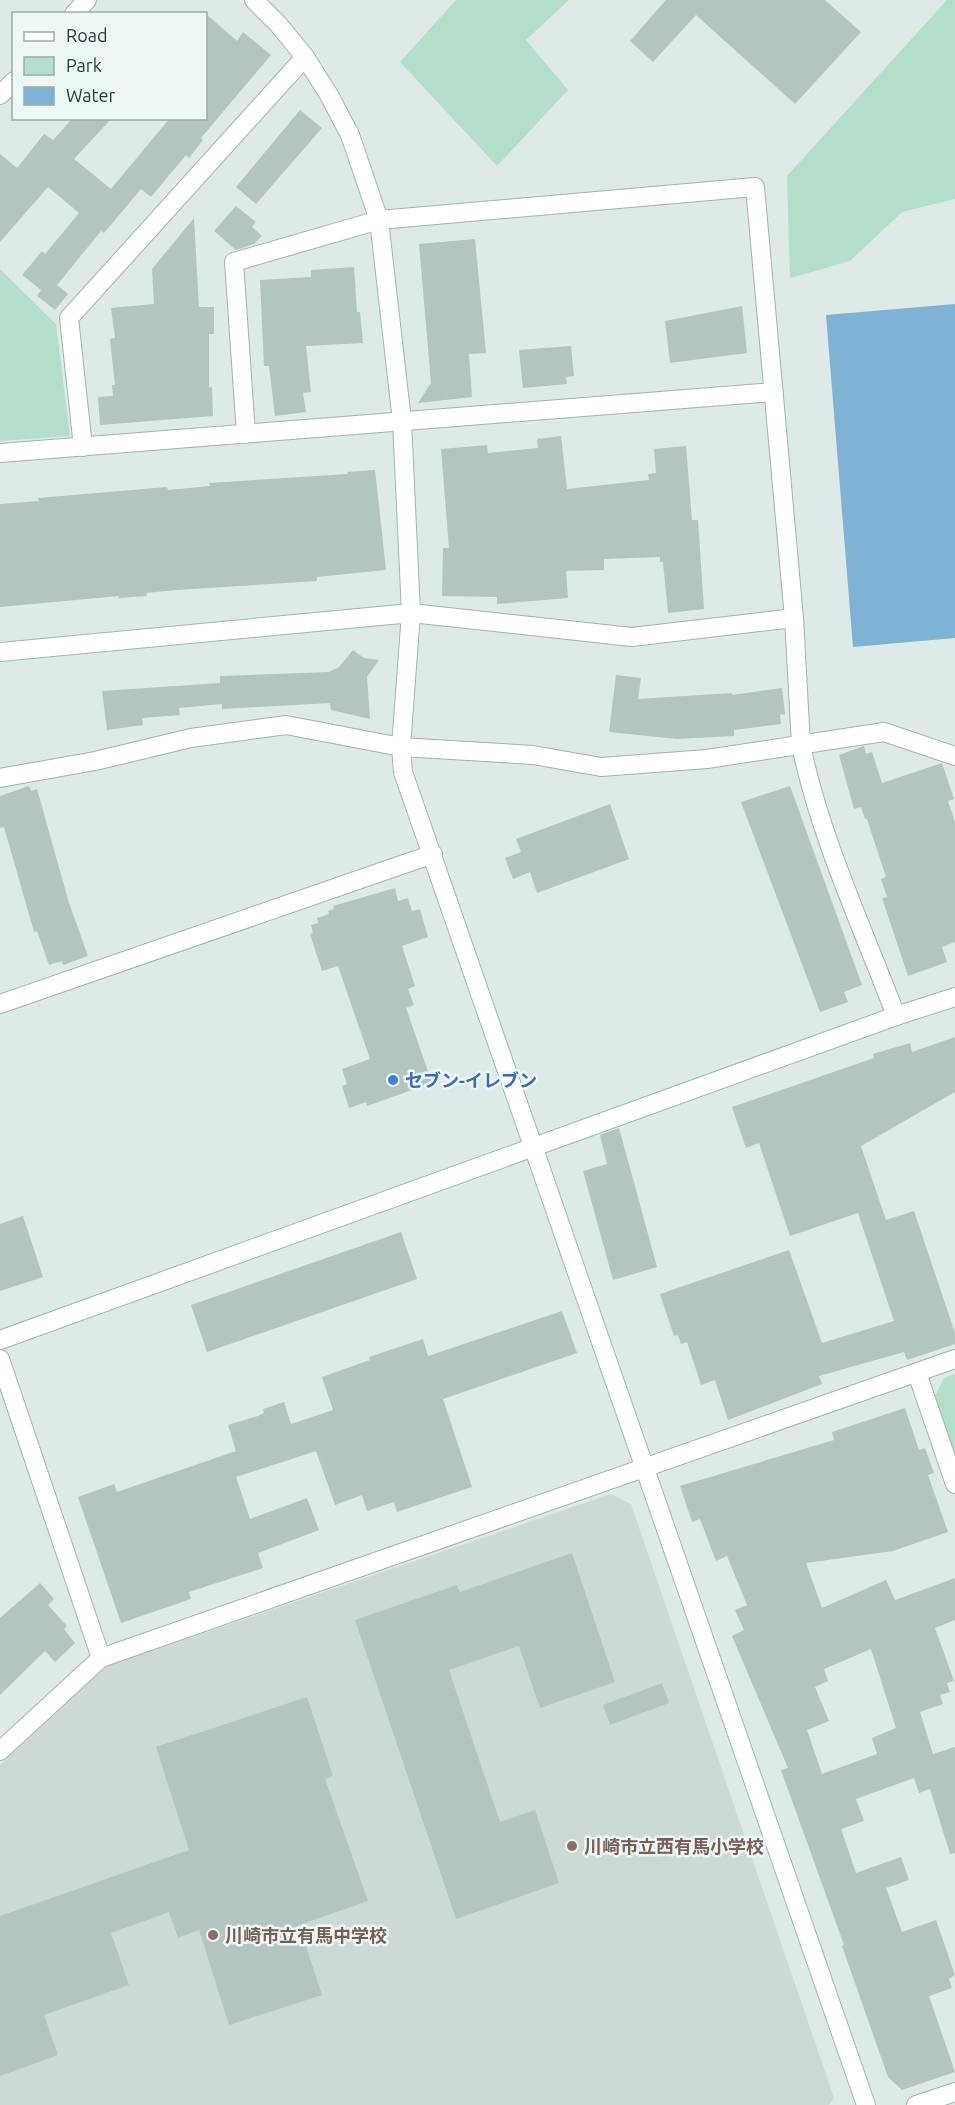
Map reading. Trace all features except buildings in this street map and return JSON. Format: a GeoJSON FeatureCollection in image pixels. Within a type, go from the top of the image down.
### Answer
{"type":"FeatureCollection","features":[{"type":"Feature","properties":{"kind":"street"},"geometry":{"type":"LineString","coordinates":[[76,12],[87,0]]}},
{"type":"Feature","properties":{"kind":"street"},"geometry":{"type":"LineString","coordinates":[[254,0],[278,24],[305,57],[330,94],[350,135],[380,220],[402,421],[411,613],[400,747],[403,772],[866,2105]]}},
{"type":"Feature","properties":{"kind":"street"},"geometry":{"type":"LineString","coordinates":[[82,447],[69,318],[305,57]]}},
{"type":"Feature","properties":{"kind":"street"},"geometry":{"type":"LineString","coordinates":[[0,95],[12,83]]}},
{"type":"Feature","properties":{"kind":"street"},"geometry":{"type":"LineString","coordinates":[[246,434],[234,262],[380,220],[755,187],[794,618],[801,745],[831,843],[897,1016]]}},
{"type":"Feature","properties":{"kind":"street"},"geometry":{"type":"LineString","coordinates":[[0,453],[774,392]]}},
{"type":"Feature","properties":{"kind":"street"},"geometry":{"type":"LineString","coordinates":[[0,652],[411,613],[632,637],[794,618]]}},
{"type":"Feature","properties":{"kind":"street"},"geometry":{"type":"LineString","coordinates":[[0,778],[95,761],[191,738],[286,726],[400,747],[533,755],[601,767],[707,759],[884,732],[955,756]]}},
{"type":"Feature","properties":{"kind":"street"},"geometry":{"type":"LineString","coordinates":[[0,1004],[433,854]]}},
{"type":"Feature","properties":{"kind":"street"},"geometry":{"type":"LineString","coordinates":[[0,1340],[955,997]]}},
{"type":"Feature","properties":{"kind":"street"},"geometry":{"type":"LineString","coordinates":[[0,1359],[101,1658]]}},
{"type":"Feature","properties":{"kind":"street"},"geometry":{"type":"LineString","coordinates":[[0,1751],[101,1658],[955,1359]]}},
{"type":"Feature","properties":{"kind":"street"},"geometry":{"type":"LineString","coordinates":[[917,1373],[955,1484]]}},
{"type":"Feature","properties":{"kind":"street"},"geometry":{"type":"LineString","coordinates":[[916,2105],[955,2092]]}},
{"type":"Feature","properties":{"kind":"shaded area"},"geometry":{"type":"Polygon","coordinates":[[[611,1494],[631,1504],[834,2098],[829,2105],[0,2105],[0,1765],[107,1666],[611,1494]]]}},
{"type":"Feature","properties":{"kind":"green space"},"geometry":{"type":"Polygon","coordinates":[[[456,0],[569,0],[526,40],[568,90],[497,166],[400,62],[456,0]]]}},
{"type":"Feature","properties":{"kind":"green space"},"geometry":{"type":"Polygon","coordinates":[[[947,0],[955,0],[955,199],[902,212],[850,261],[790,278],[787,176],[947,0]]]}},
{"type":"Feature","properties":{"kind":"green space"},"geometry":{"type":"Polygon","coordinates":[[[0,269],[56,324],[70,436],[0,441],[0,269]]]}},
{"type":"Feature","properties":{"kind":"green space"},"geometry":{"type":"Polygon","coordinates":[[[955,1374],[955,1455],[935,1396],[944,1378],[955,1374]]]}},
{"type":"Feature","properties":{"kind":"water"},"geometry":{"type":"Polygon","coordinates":[[[955,304],[955,638],[853,647],[826,315],[955,304]]]}},
{"type":"Feature","properties":{"kind":"place","name":"セブン-イレブン"},"geometry":{"type":"Point","coordinates":[393,1080]}},
{"type":"Feature","properties":{"kind":"place","name":"川崎市立西有馬小学校"},"geometry":{"type":"Point","coordinates":[572,1846]}},
{"type":"Feature","properties":{"kind":"place","name":"川崎市立有馬中学校"},"geometry":{"type":"Point","coordinates":[213,1935]}}]}
